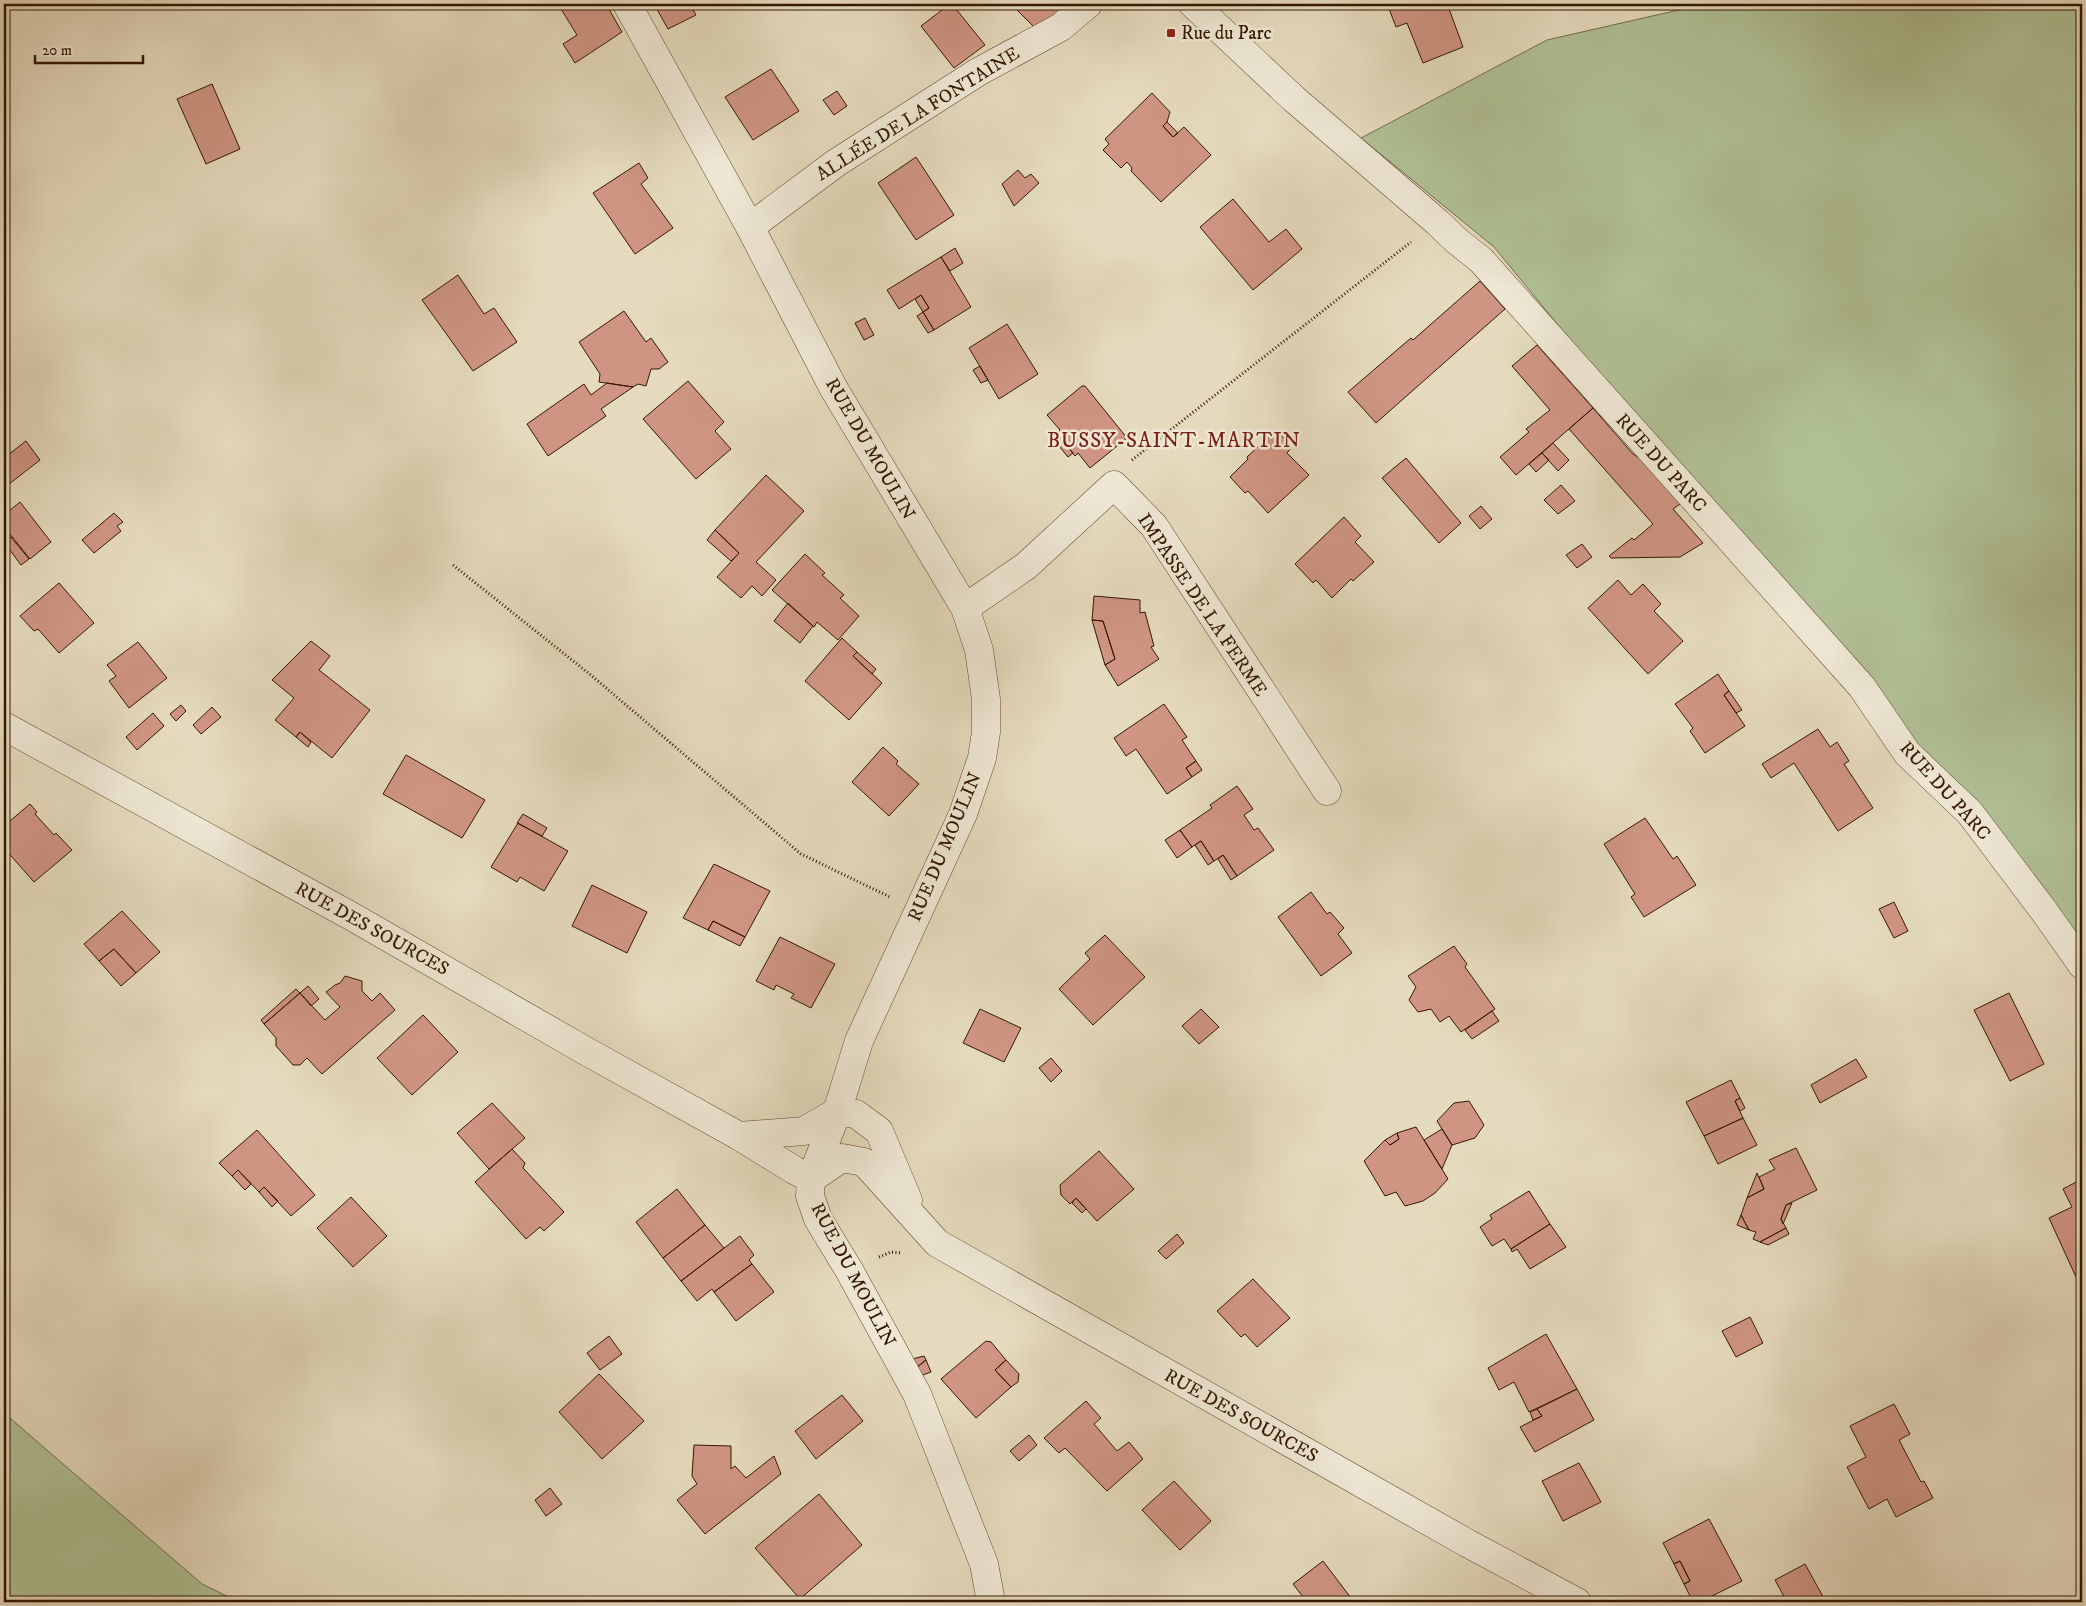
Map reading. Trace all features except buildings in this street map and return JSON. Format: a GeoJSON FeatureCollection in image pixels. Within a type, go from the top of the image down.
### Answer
{"type":"FeatureCollection","features":[{"type":"Feature","properties":{"kind":"street","name":"RUE DU MOULIN"},"geometry":{"type":"LineString","coordinates":[[627,4],[750,227],[834,389],[965,608],[979,650],[986,700],[986,732],[982,758],[963,814],[859,1042],[837,1112],[811,1179],[810,1196],[818,1219],[849,1270],[917,1394],[984,1564],[991,1602]]}},
{"type":"Feature","properties":{"kind":"street","name":"ALLÉE DE LA FONTAINE"},"geometry":{"type":"LineString","coordinates":[[750,227],[836,163],[978,72],[1061,27],[1088,4]]}},
{"type":"Feature","properties":{"kind":"street","name":"RUE DU PARC"},"geometry":{"type":"LineString","coordinates":[[1194,4],[1294,99],[1481,260],[1862,687],[1907,753],[1970,813],[2082,965]]}},
{"type":"Feature","properties":{"kind":"street"},"geometry":{"type":"LineString","coordinates":[[965,608],[1026,566],[1114,485]]}},
{"type":"Feature","properties":{"kind":"street","name":"IMPASSE DE LA FERME"},"geometry":{"type":"LineString","coordinates":[[1114,485],[1154,526],[1327,791]]}},
{"type":"Feature","properties":{"kind":"street","name":"RUE DES SOURCES"},"geometry":{"type":"LineString","coordinates":[[4,726],[351,916],[584,1050],[739,1136],[811,1179],[842,1158],[864,1162],[936,1243],[1467,1543],[1577,1602]]}},
{"type":"Feature","properties":{"kind":"street"},"geometry":{"type":"LineString","coordinates":[[739,1136],[804,1131],[837,1112]]}},
{"type":"Feature","properties":{"kind":"street","name":"RUE DES SOURCES"},"geometry":{"type":"LineString","coordinates":[[837,1112],[856,1114],[879,1131],[915,1218]]}},
{"type":"Feature","properties":{"kind":"path"},"geometry":{"type":"LineString","coordinates":[[1114,485],[1134,457],[1437,222]]}},
{"type":"Feature","properties":{"kind":"path"},"geometry":{"type":"LineString","coordinates":[[453,565],[592,676],[800,854],[920,911]]}},
{"type":"Feature","properties":{"kind":"path"},"geometry":{"type":"LineString","coordinates":[[849,1270],[891,1252],[925,1256],[936,1243]]}},
{"type":"Feature","properties":{"kind":"green space"},"geometry":{"type":"Polygon","coordinates":[[[1705,4],[2082,4],[2082,964],[1494,247],[1361,138],[1547,40],[1705,4]]]}},
{"type":"Feature","properties":{"kind":"green space"},"geometry":{"type":"Polygon","coordinates":[[[4,1413],[202,1584],[239,1602],[4,1602],[4,1413]]]}},
{"type":"Feature","properties":{"kind":"place","name":"Rue du Parc"},"geometry":{"type":"Point","coordinates":[1171,33]}},
{"type":"Feature","properties":{"kind":"district","name":"BUSSY-SAINT-MARTIN"},"geometry":{"type":"Point","coordinates":[1174,441]}}]}
